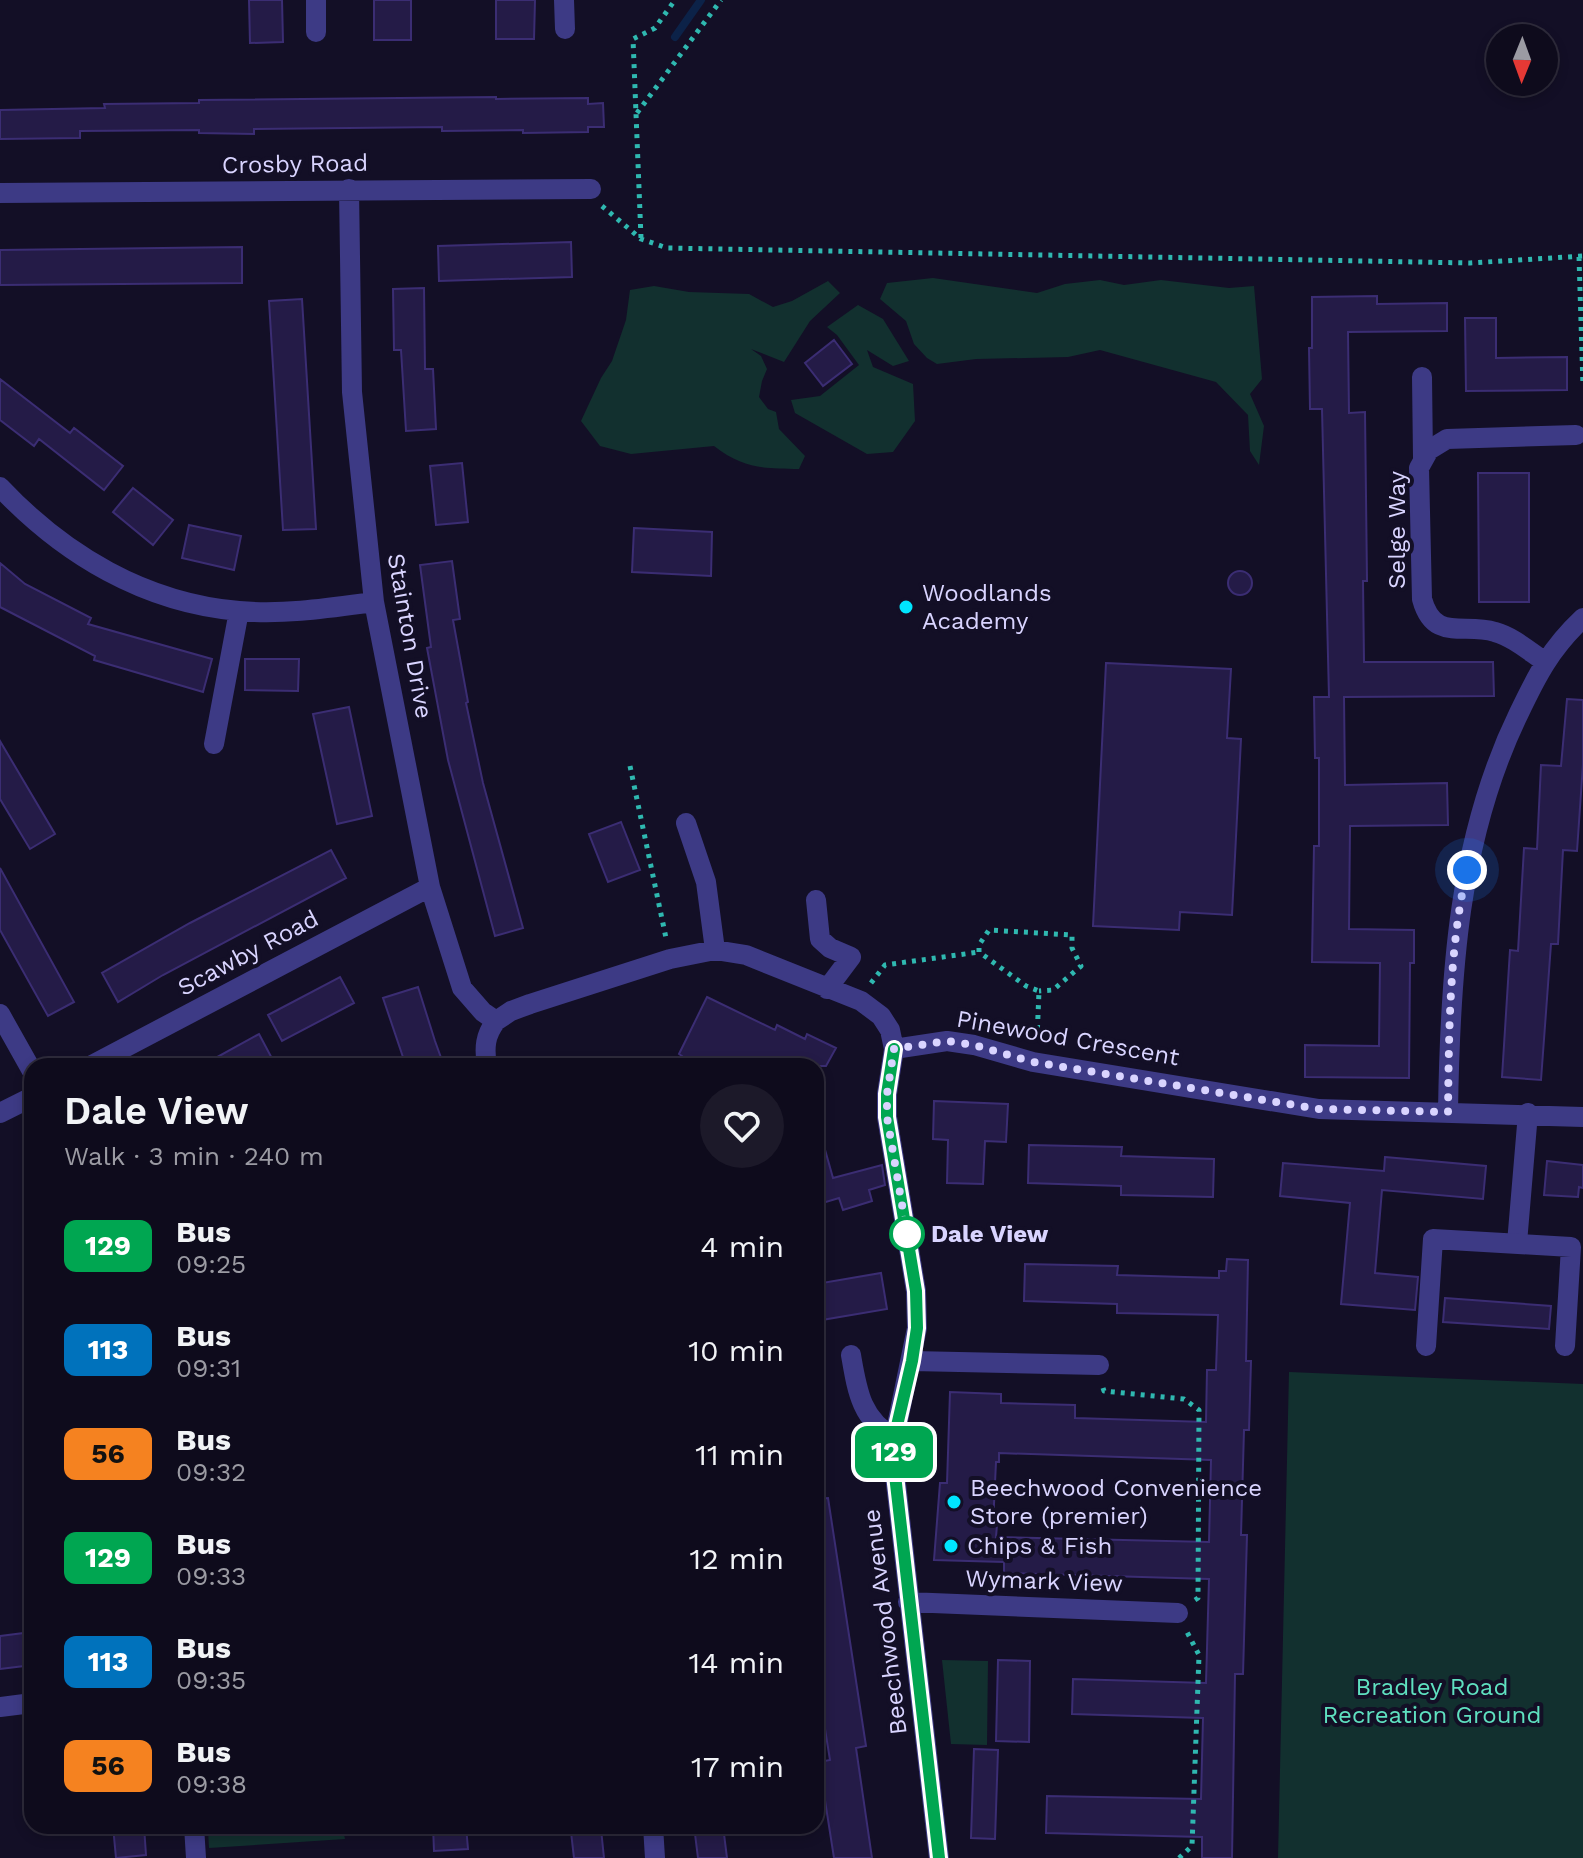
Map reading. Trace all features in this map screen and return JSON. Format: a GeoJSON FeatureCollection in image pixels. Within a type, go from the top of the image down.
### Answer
{"type":"FeatureCollection","features":[{"type":"Feature","properties":{"kind":"street"},"geometry":{"type":"LineString","coordinates":[[316,0],[316,32]]}},
{"type":"Feature","properties":{"kind":"street"},"geometry":{"type":"LineString","coordinates":[[564,0],[565,29]]}},
{"type":"Feature","properties":{"kind":"street","name":"Stainton Drive"},"geometry":{"type":"LineString","coordinates":[[349,189],[352,392],[374,602],[430,887],[462,988],[483,1012],[496,1021]]}},
{"type":"Feature","properties":{"kind":"street","name":"Crosby Road"},"geometry":{"type":"LineString","coordinates":[[0,193],[591,189]]}},
{"type":"Feature","properties":{"kind":"street","name":"Selge Way"},"geometry":{"type":"LineString","coordinates":[[1422,377],[1423,458],[1419,478],[1422,599],[1425,609],[1440,625],[1450,629],[1497,632],[1544,661]]}},
{"type":"Feature","properties":{"kind":"street","name":"Selge Way"},"geometry":{"type":"LineString","coordinates":[[1423,458],[1429,450],[1447,439],[1576,435]]}},
{"type":"Feature","properties":{"kind":"street"},"geometry":{"type":"LineString","coordinates":[[0,487],[44,529],[81,557],[130,585],[191,604],[239,611],[314,610],[374,602]]}},
{"type":"Feature","properties":{"kind":"street"},"geometry":{"type":"LineString","coordinates":[[214,744],[239,611]]}},
{"type":"Feature","properties":{"kind":"street"},"geometry":{"type":"LineString","coordinates":[[1448,1112],[1449,1004],[1462,894],[1484,798],[1511,729],[1544,661],[1583,618]]}},
{"type":"Feature","properties":{"kind":"street"},"geometry":{"type":"LineString","coordinates":[[686,823],[706,882],[715,950]]}},
{"type":"Feature","properties":{"kind":"street","name":"Scawby Road"},"geometry":{"type":"LineString","coordinates":[[105,1058],[430,887]]}},
{"type":"Feature","properties":{"kind":"street"},"geometry":{"type":"LineString","coordinates":[[816,900],[820,939],[830,948],[851,957],[827,989]]}},
{"type":"Feature","properties":{"kind":"street"},"geometry":{"type":"LineString","coordinates":[[486,1058],[488,1032],[496,1021],[511,1011],[670,959],[715,950],[746,955],[861,1001],[881,1016],[890,1030],[894,1049]]}},
{"type":"Feature","properties":{"kind":"street"},"geometry":{"type":"LineString","coordinates":[[0,1014],[25,1058]]}},
{"type":"Feature","properties":{"kind":"street","name":"Pinewood Crescent"},"geometry":{"type":"LineString","coordinates":[[894,1049],[947,1041],[974,1045],[1033,1062],[1319,1109],[1583,1117]]}},
{"type":"Feature","properties":{"kind":"street","name":"Beechwood Avenue"},"geometry":{"type":"LineString","coordinates":[[894,1049],[887,1117],[916,1291],[917,1328],[895,1438],[895,1475],[939,1858]]}},
{"type":"Feature","properties":{"kind":"street"},"geometry":{"type":"LineString","coordinates":[[0,1113],[24,1101]]}},
{"type":"Feature","properties":{"kind":"street"},"geometry":{"type":"LineString","coordinates":[[1517,1243],[1528,1113]]}},
{"type":"Feature","properties":{"kind":"street"},"geometry":{"type":"LineString","coordinates":[[1426,1346],[1433,1239],[1571,1247],[1565,1346]]}},
{"type":"Feature","properties":{"kind":"street"},"geometry":{"type":"LineString","coordinates":[[851,1355],[863,1407],[884,1432],[895,1438]]}},
{"type":"Feature","properties":{"kind":"street"},"geometry":{"type":"LineString","coordinates":[[912,1361],[1099,1365]]}},
{"type":"Feature","properties":{"kind":"street","name":"Wymark View"},"geometry":{"type":"LineString","coordinates":[[908,1602],[1178,1613]]}},
{"type":"Feature","properties":{"kind":"street"},"geometry":{"type":"LineString","coordinates":[[0,1707],[24,1704]]}},
{"type":"Feature","properties":{"kind":"street"},"geometry":{"type":"LineString","coordinates":[[194,1834],[196,1858]]}},
{"type":"Feature","properties":{"kind":"street"},"geometry":{"type":"LineString","coordinates":[[654,1834],[655,1858]]}},
{"type":"Feature","properties":{"kind":"path"},"geometry":{"type":"LineString","coordinates":[[641,239],[633,39],[655,28],[675,0]]}},
{"type":"Feature","properties":{"kind":"path"},"geometry":{"type":"LineString","coordinates":[[636,114],[721,0]]}},
{"type":"Feature","properties":{"kind":"path"},"geometry":{"type":"LineString","coordinates":[[591,189],[604,207],[641,239],[667,248],[1470,263],[1581,256],[1583,386]]}},
{"type":"Feature","properties":{"kind":"path"},"geometry":{"type":"LineString","coordinates":[[630,766],[670,959]]}},
{"type":"Feature","properties":{"kind":"path"},"geometry":{"type":"LineString","coordinates":[[861,1001],[885,965],[979,952],[1026,986],[1039,991],[1053,990],[1081,966],[1072,948],[1072,935],[989,930],[979,945],[979,952]]}},
{"type":"Feature","properties":{"kind":"path"},"geometry":{"type":"LineString","coordinates":[[1033,1062],[1039,991]]}},
{"type":"Feature","properties":{"kind":"path"},"geometry":{"type":"LineString","coordinates":[[1099,1365],[1104,1391],[1184,1399],[1199,1410],[1198,1598],[1178,1613],[1199,1655],[1192,1846],[1179,1858]]}},
{"type":"Feature","properties":{"kind":"green space"},"geometry":{"type":"Polygon","coordinates":[[[933,278],[1037,293],[1065,284],[1100,280],[1124,285],[1161,280],[1229,288],[1254,286],[1262,379],[1250,394],[1264,426],[1259,465],[1250,451],[1248,415],[1216,382],[1100,350],[1068,357],[976,359],[937,364],[914,344],[906,321],[880,299],[887,283],[933,278]]]}},
{"type":"Feature","properties":{"kind":"green space"},"geometry":{"type":"Polygon","coordinates":[[[828,281],[840,293],[810,321],[784,362],[751,349],[761,356],[767,369],[759,397],[768,409],[776,412],[779,429],[805,456],[799,469],[754,466],[714,446],[631,454],[600,446],[581,421],[612,361],[626,320],[630,290],[654,286],[689,292],[749,294],[773,307],[792,301],[828,281]]]}},
{"type":"Feature","properties":{"kind":"green space"},"geometry":{"type":"Polygon","coordinates":[[[858,305],[883,319],[909,361],[893,366],[867,350],[873,367],[913,384],[915,421],[893,452],[867,454],[795,413],[791,400],[820,396],[859,365],[837,335],[827,327],[858,305]]]}},
{"type":"Feature","properties":{"kind":"green space","name":"Bradley Road Recreation Ground"},"geometry":{"type":"Polygon","coordinates":[[[1289,1372],[1583,1384],[1583,1858],[1278,1858],[1289,1372]]]}},
{"type":"Feature","properties":{"kind":"green space"},"geometry":{"type":"Polygon","coordinates":[[[942,1660],[988,1661],[987,1745],[951,1744],[942,1660]]]}},
{"type":"Feature","properties":{"kind":"green space"},"geometry":{"type":"Polygon","coordinates":[[[208,1834],[344,1834],[345,1839],[209,1848],[208,1834]]]}},
{"type":"Feature","properties":{"kind":"building"},"geometry":{"type":"Polygon","coordinates":[[[249,0],[282,0],[283,42],[250,43],[249,0]]]}},
{"type":"Feature","properties":{"kind":"building"},"geometry":{"type":"Polygon","coordinates":[[[374,0],[411,0],[411,40],[374,40],[374,0]]]}},
{"type":"Feature","properties":{"kind":"building"},"geometry":{"type":"Polygon","coordinates":[[[496,0],[535,0],[534,39],[496,39],[496,0]]]}},
{"type":"Feature","properties":{"kind":"building"},"geometry":{"type":"Polygon","coordinates":[[[588,98],[588,104],[603,103],[604,127],[588,127],[588,132],[523,133],[523,130],[442,131],[442,127],[254,129],[254,134],[199,133],[199,130],[80,131],[80,138],[0,139],[0,110],[105,108],[104,104],[199,103],[199,100],[588,98]]]}},
{"type":"Feature","properties":{"kind":"building"},"geometry":{"type":"Polygon","coordinates":[[[571,242],[572,277],[439,281],[438,246],[571,242]]]}},
{"type":"Feature","properties":{"kind":"building"},"geometry":{"type":"Polygon","coordinates":[[[242,247],[242,283],[0,285],[0,250],[242,247]]]}},
{"type":"Feature","properties":{"kind":"building"},"geometry":{"type":"Polygon","coordinates":[[[424,288],[425,369],[433,369],[436,429],[406,431],[401,350],[394,350],[393,289],[424,288]]]}},
{"type":"Feature","properties":{"kind":"building"},"geometry":{"type":"Polygon","coordinates":[[[1377,296],[1377,304],[1447,303],[1447,331],[1348,332],[1349,413],[1365,412],[1367,581],[1363,581],[1364,662],[1493,662],[1494,696],[1344,697],[1345,785],[1447,783],[1448,825],[1350,826],[1349,929],[1414,930],[1414,963],[1410,963],[1409,1078],[1305,1077],[1305,1045],[1379,1046],[1380,963],[1312,962],[1314,846],[1319,846],[1319,758],[1315,758],[1314,697],[1329,697],[1322,409],[1310,409],[1309,348],[1312,348],[1312,297],[1377,296]]]}},
{"type":"Feature","properties":{"kind":"building"},"geometry":{"type":"Polygon","coordinates":[[[302,299],[316,529],[283,530],[269,301],[302,299]]]}},
{"type":"Feature","properties":{"kind":"building"},"geometry":{"type":"Polygon","coordinates":[[[1465,318],[1496,318],[1496,358],[1567,357],[1567,390],[1466,391],[1465,318]]]}},
{"type":"Feature","properties":{"kind":"building"},"geometry":{"type":"Polygon","coordinates":[[[834,340],[852,364],[823,386],[805,363],[834,340]]]}},
{"type":"Feature","properties":{"kind":"building"},"geometry":{"type":"Polygon","coordinates":[[[0,379],[70,433],[74,428],[123,466],[104,490],[39,439],[34,446],[0,420],[0,379]]]}},
{"type":"Feature","properties":{"kind":"building"},"geometry":{"type":"Polygon","coordinates":[[[462,463],[468,522],[436,525],[430,466],[462,463]]]}},
{"type":"Feature","properties":{"kind":"building"},"geometry":{"type":"Polygon","coordinates":[[[1478,473],[1529,473],[1529,602],[1479,602],[1478,473]]]}},
{"type":"Feature","properties":{"kind":"building"},"geometry":{"type":"Polygon","coordinates":[[[133,488],[173,520],[153,545],[113,512],[133,488]]]}},
{"type":"Feature","properties":{"kind":"building"},"geometry":{"type":"Polygon","coordinates":[[[189,525],[241,536],[234,570],[182,558],[189,525]]]}},
{"type":"Feature","properties":{"kind":"building"},"geometry":{"type":"Polygon","coordinates":[[[634,528],[712,532],[711,576],[632,572],[634,528]]]}},
{"type":"Feature","properties":{"kind":"building"},"geometry":{"type":"Polygon","coordinates":[[[452,561],[460,619],[453,620],[466,703],[483,783],[523,928],[495,936],[448,760],[427,648],[431,647],[420,565],[452,561]]]}},
{"type":"Feature","properties":{"kind":"building"},"geometry":{"type":"Polygon","coordinates":[[[0,563],[25,584],[91,618],[88,624],[212,659],[203,692],[94,660],[95,656],[0,607],[0,563]]]}},
{"type":"Feature","properties":{"kind":"building"},"geometry":{"type":"Polygon","coordinates":[[[1240,571],[1251,578],[1252,583],[1245,594],[1240,595],[1229,588],[1228,583],[1235,572],[1240,571]]]}},
{"type":"Feature","properties":{"kind":"building"},"geometry":{"type":"Polygon","coordinates":[[[245,659],[299,659],[298,691],[245,690],[245,659]]]}},
{"type":"Feature","properties":{"kind":"building","name":"Woodlands Academy"},"geometry":{"type":"Polygon","coordinates":[[[1106,663],[1231,669],[1227,738],[1241,739],[1232,915],[1180,912],[1179,930],[1093,926],[1106,663]]]}},
{"type":"Feature","properties":{"kind":"building"},"geometry":{"type":"Polygon","coordinates":[[[1567,699],[1583,700],[1583,764],[1577,851],[1563,850],[1558,944],[1551,944],[1541,1080],[1502,1077],[1510,950],[1518,951],[1524,848],[1537,849],[1541,765],[1561,766],[1567,699]]]}},
{"type":"Feature","properties":{"kind":"building"},"geometry":{"type":"Polygon","coordinates":[[[349,707],[372,816],[337,824],[313,714],[349,707]]]}},
{"type":"Feature","properties":{"kind":"building"},"geometry":{"type":"Polygon","coordinates":[[[0,741],[55,834],[30,849],[0,799],[0,741]]]}},
{"type":"Feature","properties":{"kind":"building"},"geometry":{"type":"Polygon","coordinates":[[[621,822],[640,870],[608,882],[589,834],[621,822]]]}},
{"type":"Feature","properties":{"kind":"building"},"geometry":{"type":"Polygon","coordinates":[[[331,850],[346,878],[118,1002],[102,973],[190,923],[331,850]]]}},
{"type":"Feature","properties":{"kind":"building"},"geometry":{"type":"Polygon","coordinates":[[[0,868],[74,1002],[48,1016],[0,930],[0,868]]]}},
{"type":"Feature","properties":{"kind":"building"},"geometry":{"type":"Polygon","coordinates":[[[340,977],[354,1003],[282,1041],[268,1015],[340,977]]]}},
{"type":"Feature","properties":{"kind":"building"},"geometry":{"type":"Polygon","coordinates":[[[418,987],[441,1058],[403,1058],[383,998],[418,987]]]}},
{"type":"Feature","properties":{"kind":"building"},"geometry":{"type":"Polygon","coordinates":[[[707,997],[775,1030],[777,1025],[805,1039],[807,1034],[836,1048],[826,1066],[824,1058],[681,1058],[679,1054],[707,997]]]}},
{"type":"Feature","properties":{"kind":"building"},"geometry":{"type":"Polygon","coordinates":[[[259,1034],[272,1058],[216,1058],[259,1034]]]}},
{"type":"Feature","properties":{"kind":"building"},"geometry":{"type":"Polygon","coordinates":[[[934,1101],[1008,1104],[1006,1142],[985,1141],[983,1184],[947,1183],[948,1140],[933,1139],[934,1101]]]}},
{"type":"Feature","properties":{"kind":"building"},"geometry":{"type":"Polygon","coordinates":[[[1029,1145],[1122,1147],[1121,1156],[1214,1159],[1213,1197],[1121,1195],[1121,1186],[1028,1183],[1029,1145]]]}},
{"type":"Feature","properties":{"kind":"building"},"geometry":{"type":"Polygon","coordinates":[[[824,1146],[833,1178],[882,1165],[885,1185],[869,1190],[872,1201],[843,1210],[839,1198],[824,1203],[824,1146]]]}},
{"type":"Feature","properties":{"kind":"building"},"geometry":{"type":"Polygon","coordinates":[[[1385,1157],[1486,1166],[1483,1199],[1382,1190],[1375,1273],[1418,1277],[1415,1310],[1341,1304],[1350,1203],[1280,1196],[1283,1163],[1384,1171],[1385,1157]]]}},
{"type":"Feature","properties":{"kind":"building"},"geometry":{"type":"Polygon","coordinates":[[[1547,1161],[1583,1165],[1583,1188],[1579,1187],[1578,1197],[1544,1195],[1547,1161]]]}},
{"type":"Feature","properties":{"kind":"building"},"geometry":{"type":"Polygon","coordinates":[[[1227,1259],[1248,1260],[1246,1361],[1251,1361],[1249,1430],[1244,1430],[1241,1535],[1247,1535],[1243,1674],[1235,1674],[1232,1858],[1202,1858],[1202,1837],[1046,1833],[1047,1796],[1201,1799],[1203,1718],[1072,1714],[1073,1679],[1206,1683],[1209,1579],[1004,1573],[1004,1562],[934,1560],[940,1483],[947,1483],[950,1392],[1001,1394],[1001,1403],[1075,1405],[1075,1418],[1206,1422],[1207,1370],[1216,1370],[1218,1315],[1117,1313],[1117,1304],[1024,1301],[1025,1264],[1118,1266],[1117,1275],[1219,1278],[1219,1271],[1226,1271],[1227,1259]],[[999,1453],[993,1525],[997,1525],[996,1537],[1209,1542],[1211,1460],[999,1453]]]}},
{"type":"Feature","properties":{"kind":"building"},"geometry":{"type":"Polygon","coordinates":[[[881,1273],[887,1309],[824,1320],[824,1283],[881,1273]]]}},
{"type":"Feature","properties":{"kind":"building"},"geometry":{"type":"Polygon","coordinates":[[[1445,1298],[1551,1306],[1549,1329],[1443,1322],[1445,1298]]]}},
{"type":"Feature","properties":{"kind":"building"},"geometry":{"type":"Polygon","coordinates":[[[824,1498],[828,1498],[866,1746],[856,1748],[872,1858],[834,1858],[824,1794],[824,1761],[830,1760],[824,1723],[824,1498]]]}},
{"type":"Feature","properties":{"kind":"building"},"geometry":{"type":"Polygon","coordinates":[[[24,1633],[24,1666],[0,1669],[0,1636],[24,1633]]]}},
{"type":"Feature","properties":{"kind":"building"},"geometry":{"type":"Polygon","coordinates":[[[998,1660],[1030,1661],[1029,1742],[996,1741],[998,1660]]]}},
{"type":"Feature","properties":{"kind":"building"},"geometry":{"type":"Polygon","coordinates":[[[974,1749],[998,1750],[995,1839],[971,1838],[974,1749]]]}},
{"type":"Feature","properties":{"kind":"building"},"geometry":{"type":"Polygon","coordinates":[[[114,1834],[145,1834],[146,1855],[116,1858],[114,1834]]]}},
{"type":"Feature","properties":{"kind":"building"},"geometry":{"type":"Polygon","coordinates":[[[433,1834],[467,1834],[468,1849],[434,1851],[433,1834]]]}},
{"type":"Feature","properties":{"kind":"building"},"geometry":{"type":"Polygon","coordinates":[[[571,1834],[602,1834],[604,1858],[574,1858],[571,1834]]]}},
{"type":"Feature","properties":{"kind":"building"},"geometry":{"type":"Polygon","coordinates":[[[695,1834],[724,1834],[727,1858],[698,1858],[695,1834]]]}},
{"type":"Feature","properties":{"kind":"waterway"},"geometry":{"type":"LineString","coordinates":[[675,37],[701,0]]}},
{"type":"Feature","properties":{"kind":"bus line","name":"129"},"geometry":{"type":"LineString","coordinates":[[894,1049],[887,1117],[916,1291],[917,1328],[896,1430],[895,1475],[939,1858]]}},
{"type":"Feature","properties":{"kind":"place","name":"Woodlands Academy"},"geometry":{"type":"Point","coordinates":[906,607]}},
{"type":"Feature","properties":{"kind":"place","name":"Dale View"},"geometry":{"type":"Point","coordinates":[907,1234]}},
{"type":"Feature","properties":{"kind":"place","name":"Beechwood Convenience Store (premier)"},"geometry":{"type":"Point","coordinates":[954,1502]}},
{"type":"Feature","properties":{"kind":"place","name":"Chips & Fish"},"geometry":{"type":"Point","coordinates":[951,1546]}},
{"type":"Feature","properties":{"kind":"route"},"geometry":{"type":"LineString","coordinates":[[907,1234],[887,1117],[894,1049],[947,1041],[974,1045],[1033,1062],[1319,1109],[1448,1112],[1449,1004],[1467,870]]}}]}
